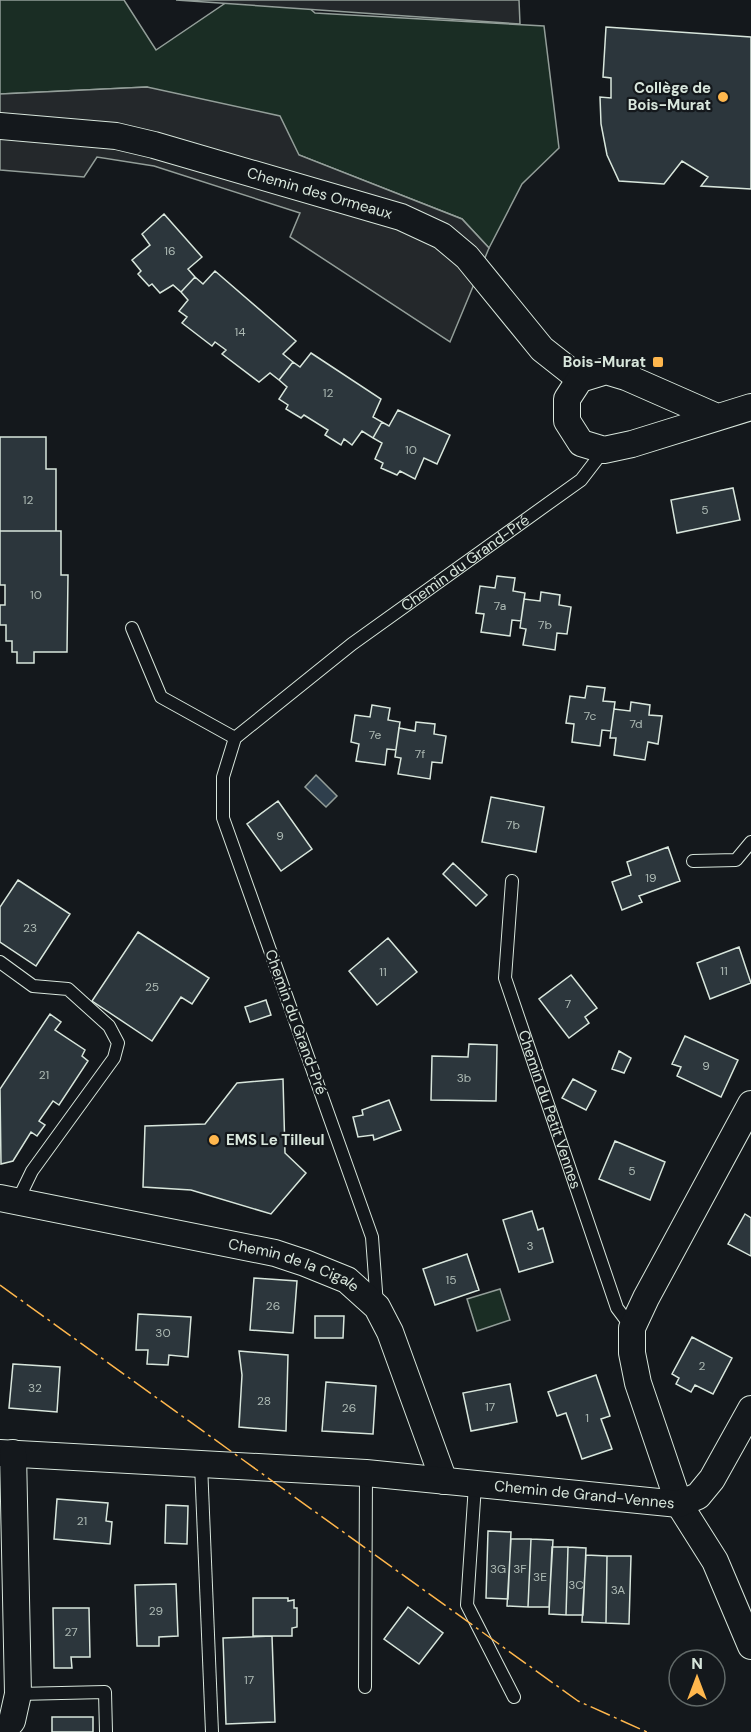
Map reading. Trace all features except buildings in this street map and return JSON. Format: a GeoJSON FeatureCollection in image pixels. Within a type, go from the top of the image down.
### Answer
{"type":"FeatureCollection","features":[{"type":"Feature","properties":{"kind":"street","name":"Chemin des Ormeaux"},"geometry":{"type":"LineString","coordinates":[[0,126],[125,138],[401,217],[442,236],[467,257],[542,349],[580,379]]}},
{"type":"Feature","properties":{"kind":"street"},"geometry":{"type":"LineString","coordinates":[[717,417],[626,377],[606,371],[580,379],[567,399],[567,421],[581,443],[604,450],[632,444],[751,407]]}},
{"type":"Feature","properties":{"kind":"street"},"geometry":{"type":"LineString","coordinates":[[751,1104],[632,1328],[632,1353],[638,1383],[679,1504],[698,1496],[712,1479],[751,1409]]}},
{"type":"Feature","properties":{"kind":"street","name":"Chemin de la Cigale"},"geometry":{"type":"LineString","coordinates":[[8,1200],[275,1253],[347,1280],[377,1307],[390,1332],[444,1481]]}},
{"type":"Feature","properties":{"kind":"street","name":"Chemin de Grand-Vennes"},"geometry":{"type":"LineString","coordinates":[[2,1732],[12,1720],[18,1694],[6,1453],[366,1473],[679,1504],[715,1562],[751,1646]]}},
{"type":"Feature","properties":{"kind":"lane","name":"Chemin du Grand-Pré"},"geometry":{"type":"LineString","coordinates":[[377,1307],[372,1237],[223,818],[223,777],[235,738],[371,630],[581,480],[604,450]]}},
{"type":"Feature","properties":{"kind":"lane"},"geometry":{"type":"LineString","coordinates":[[132,628],[161,697],[235,738]]}},
{"type":"Feature","properties":{"kind":"lane"},"geometry":{"type":"LineString","coordinates":[[693,861],[736,860],[751,842]]}},
{"type":"Feature","properties":{"kind":"lane","name":"Chemin du Petit Vennes"},"geometry":{"type":"LineString","coordinates":[[512,881],[505,978],[616,1308],[632,1328]]}},
{"type":"Feature","properties":{"kind":"lane","name":"Chemin de la Cigale"},"geometry":{"type":"LineString","coordinates":[[0,962],[33,986],[68,989],[109,1026],[118,1043],[114,1059],[8,1200]]}},
{"type":"Feature","properties":{"kind":"lane"},"geometry":{"type":"LineString","coordinates":[[201,1464],[212,1732]]}},
{"type":"Feature","properties":{"kind":"lane"},"geometry":{"type":"LineString","coordinates":[[365,1687],[366,1473]]}},
{"type":"Feature","properties":{"kind":"lane","name":"Chemin de Grand-Vennes"},"geometry":{"type":"LineString","coordinates":[[475,1485],[467,1605],[514,1697]]}},
{"type":"Feature","properties":{"kind":"lane"},"geometry":{"type":"LineString","coordinates":[[18,1694],[105,1692],[106,1732]]}},
{"type":"Feature","properties":{"kind":"green space"},"geometry":{"type":"Polygon","coordinates":[[[0,0],[124,0],[156,50],[230,0],[300,0],[315,13],[544,26],[559,148],[522,184],[489,248],[462,219],[299,155],[147,87],[0,94],[0,0]]]}},
{"type":"Feature","properties":{"kind":"green space"},"geometry":{"type":"Polygon","coordinates":[[[500,1289],[510,1320],[477,1331],[467,1299],[500,1289]]]}},
{"type":"Feature","properties":{"kind":"shaded area"},"geometry":{"type":"Polygon","coordinates":[[[176,0],[519,0],[520,24],[176,0]]]}},
{"type":"Feature","properties":{"kind":"shaded area"},"geometry":{"type":"Polygon","coordinates":[[[147,87],[280,116],[299,155],[462,219],[489,248],[450,342],[290,237],[300,213],[154,166],[97,157],[84,177],[0,170],[0,94],[147,87]]]}},
{"type":"Feature","properties":{"kind":"water"},"geometry":{"type":"Polygon","coordinates":[[[316,775],[337,796],[326,807],[305,787],[316,775]]]}},
{"type":"Feature","properties":{"kind":"power"},"geometry":{"type":"LineString","coordinates":[[0,1285],[578,1701],[647,1732]]}},
{"type":"Feature","properties":{"kind":"place","name":"Collège de Bois-Murat"},"geometry":{"type":"Point","coordinates":[723,97]}},
{"type":"Feature","properties":{"kind":"place","name":"Bois-Murat"},"geometry":{"type":"Point","coordinates":[658,362]}},
{"type":"Feature","properties":{"kind":"place","name":"EMS Le Tilleul"},"geometry":{"type":"Point","coordinates":[214,1140]}}]}
